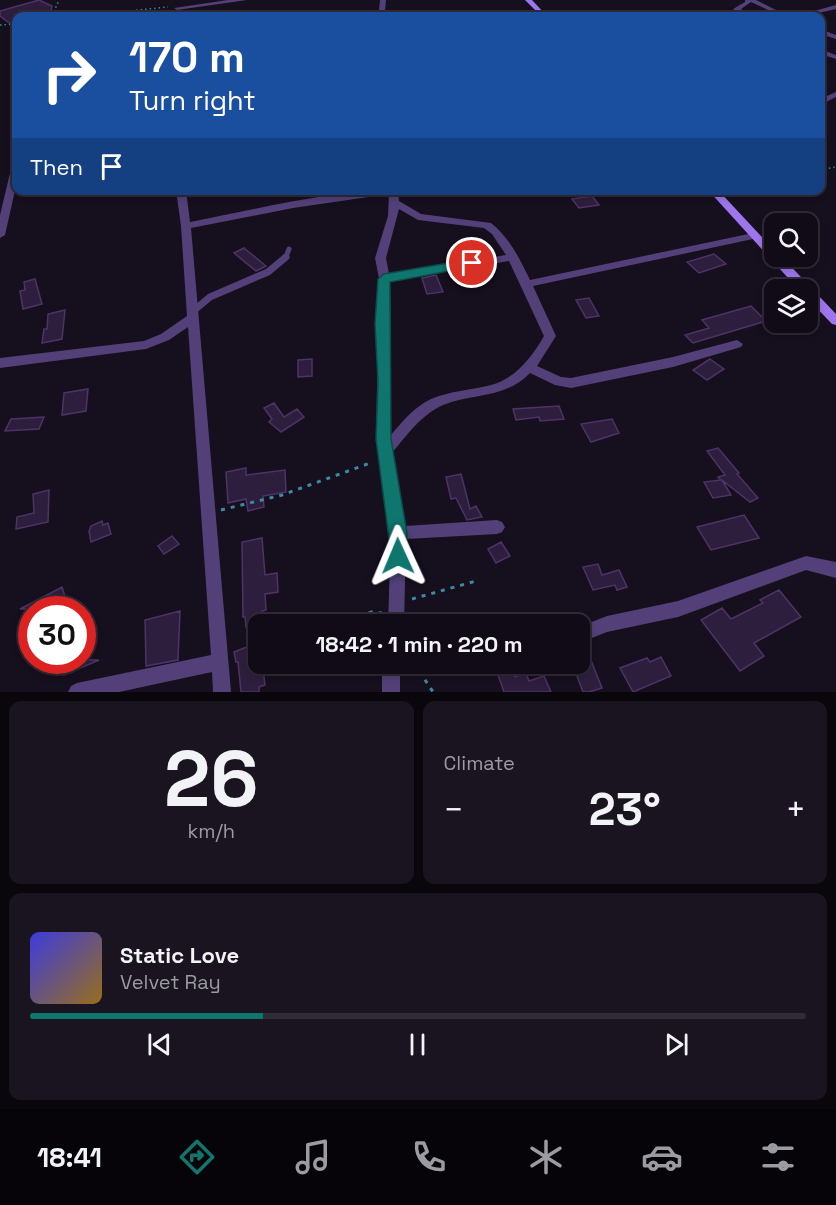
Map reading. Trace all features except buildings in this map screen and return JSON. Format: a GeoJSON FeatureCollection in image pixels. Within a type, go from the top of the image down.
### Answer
{"type":"FeatureCollection","features":[{"type":"Feature","properties":{"kind":"street"},"geometry":{"type":"LineString","coordinates":[[176,4],[244,0]]}},
{"type":"Feature","properties":{"kind":"street"},"geometry":{"type":"LineString","coordinates":[[528,0],[540,12]]}},
{"type":"Feature","properties":{"kind":"street"},"geometry":{"type":"LineString","coordinates":[[741,12],[736,9],[748,3],[749,0],[776,12]]}},
{"type":"Feature","properties":{"kind":"street"},"geometry":{"type":"LineString","coordinates":[[818,12],[836,8]]}},
{"type":"Feature","properties":{"kind":"street"},"geometry":{"type":"LineString","coordinates":[[0,235],[12,186]]}},
{"type":"Feature","properties":{"kind":"street"},"geometry":{"type":"LineString","coordinates":[[182,195],[222,692]]}},
{"type":"Feature","properties":{"kind":"street"},"geometry":{"type":"LineString","coordinates":[[186,226],[293,205],[385,195]]}},
{"type":"Feature","properties":{"kind":"street"},"geometry":{"type":"LineString","coordinates":[[394,195],[393,224],[380,257],[384,279],[382,324],[386,454],[399,533],[397,614]]}},
{"type":"Feature","properties":{"kind":"street"},"geometry":{"type":"LineString","coordinates":[[386,454],[426,408],[450,397],[499,388],[528,368],[549,336],[527,284],[493,228],[418,218],[395,195]]}},
{"type":"Feature","properties":{"kind":"street"},"geometry":{"type":"LineString","coordinates":[[716,195],[795,279]]}},
{"type":"Feature","properties":{"kind":"street"},"geometry":{"type":"LineString","coordinates":[[527,284],[753,236]]}},
{"type":"Feature","properties":{"kind":"street"},"geometry":{"type":"LineString","coordinates":[[384,279],[512,257]]}},
{"type":"Feature","properties":{"kind":"street"},"geometry":{"type":"LineString","coordinates":[[818,302],[836,321]]}},
{"type":"Feature","properties":{"kind":"street"},"geometry":{"type":"LineString","coordinates":[[0,363],[146,345],[165,337],[192,315]]}},
{"type":"Feature","properties":{"kind":"street"},"geometry":{"type":"LineString","coordinates":[[528,368],[559,382],[571,383],[673,362],[737,344]]}},
{"type":"Feature","properties":{"kind":"street"},"geometry":{"type":"LineString","coordinates":[[399,533],[497,527]]}},
{"type":"Feature","properties":{"kind":"street"},"geometry":{"type":"LineString","coordinates":[[590,631],[607,624],[678,609],[806,563],[836,570]]}},
{"type":"Feature","properties":{"kind":"street"},"geometry":{"type":"LineString","coordinates":[[77,692],[220,662]]}},
{"type":"Feature","properties":{"kind":"street"},"geometry":{"type":"LineString","coordinates":[[391,674],[391,692]]}},
{"type":"Feature","properties":{"kind":"lane"},"geometry":{"type":"LineString","coordinates":[[192,315],[210,297],[274,269],[288,255],[289,249]]}},
{"type":"Feature","properties":{"kind":"path"},"geometry":{"type":"LineString","coordinates":[[111,12],[176,4]]}},
{"type":"Feature","properties":{"kind":"path"},"geometry":{"type":"LineString","coordinates":[[207,513],[282,495],[386,454]]}},
{"type":"Feature","properties":{"kind":"path"},"geometry":{"type":"LineString","coordinates":[[363,614],[372,612],[397,614],[476,582]]}},
{"type":"Feature","properties":{"kind":"path"},"geometry":{"type":"LineString","coordinates":[[421,674],[433,692]]}},
{"type":"Feature","properties":{"kind":"route"},"geometry":{"type":"LineString","coordinates":[[398,556],[399,533],[383,439],[385,382],[382,286],[384,279],[472,263]]}}]}
